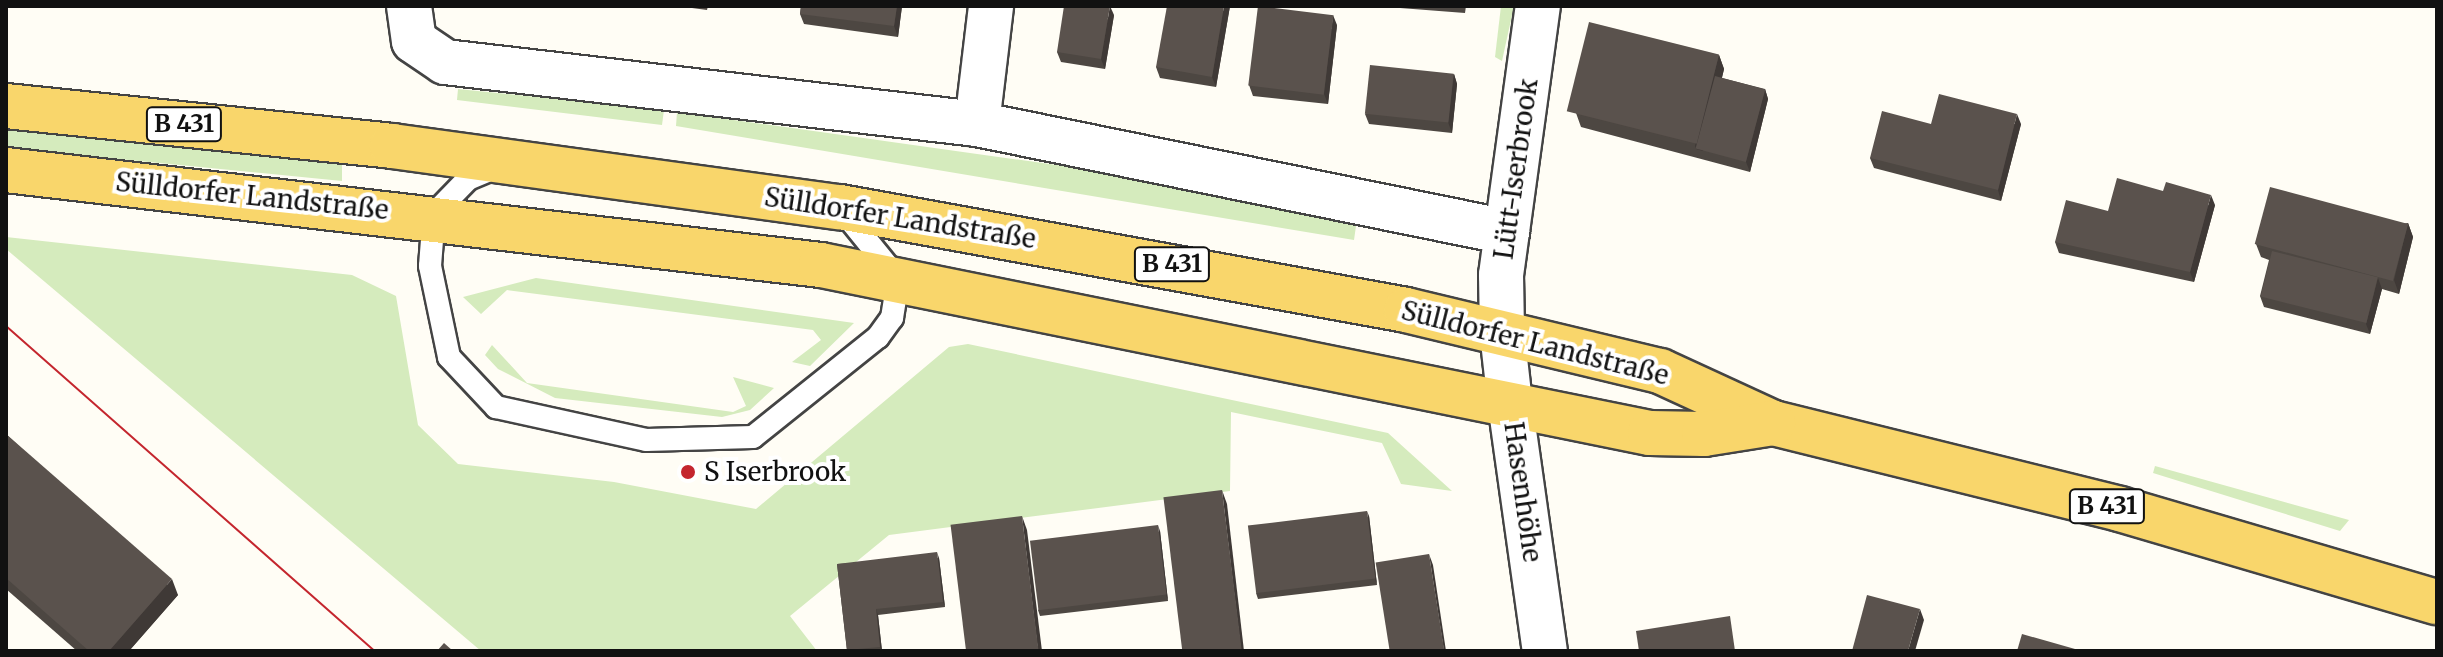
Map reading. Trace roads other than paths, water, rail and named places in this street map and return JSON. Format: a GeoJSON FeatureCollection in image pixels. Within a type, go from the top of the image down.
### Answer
{"type":"FeatureCollection","features":[{"type":"Feature","properties":{"kind":"main road","name":"Sülldorfer Landstraße"},"geometry":{"type":"LineString","coordinates":[[6,106],[510,161],[840,207],[1198,268],[1502,332],[1660,371],[1773,423],[2106,506],[2437,602]]}},
{"type":"Feature","properties":{"kind":"main road","name":"Sülldorfer Landstraße"},"geometry":{"type":"LineString","coordinates":[[6,170],[434,214],[898,279],[1650,433],[1704,434],[1773,423]]}},
{"type":"Feature","properties":{"kind":"street"},"geometry":{"type":"LineString","coordinates":[[977,124],[991,6]]}},
{"type":"Feature","properties":{"kind":"street","name":"Lütt-Iserbrook"},"geometry":{"type":"LineString","coordinates":[[1502,332],[1507,232],[1538,6]]}},
{"type":"Feature","properties":{"kind":"street"},"geometry":{"type":"LineString","coordinates":[[411,24],[427,54],[469,67],[977,124],[1507,232]]}},
{"type":"Feature","properties":{"kind":"street","name":"Hasenhöhe"},"geometry":{"type":"LineString","coordinates":[[1502,332],[1545,651]]}},
{"type":"Feature","properties":{"kind":"lane"},"geometry":{"type":"LineString","coordinates":[[510,161],[468,179],[434,214],[430,266],[439,326],[469,386],[496,407],[532,419],[621,437],[702,443],[772,427],[878,337],[892,318],[898,279],[840,207]]}},
{"type":"Feature","properties":{"kind":"tram line"},"geometry":{"type":"LineString","coordinates":[[6,326],[374,651]]}},
{"type":"Feature","properties":{"kind":"place","name":"S Iserbrook"},"geometry":{"type":"Point","coordinates":[688,472]}}]}
